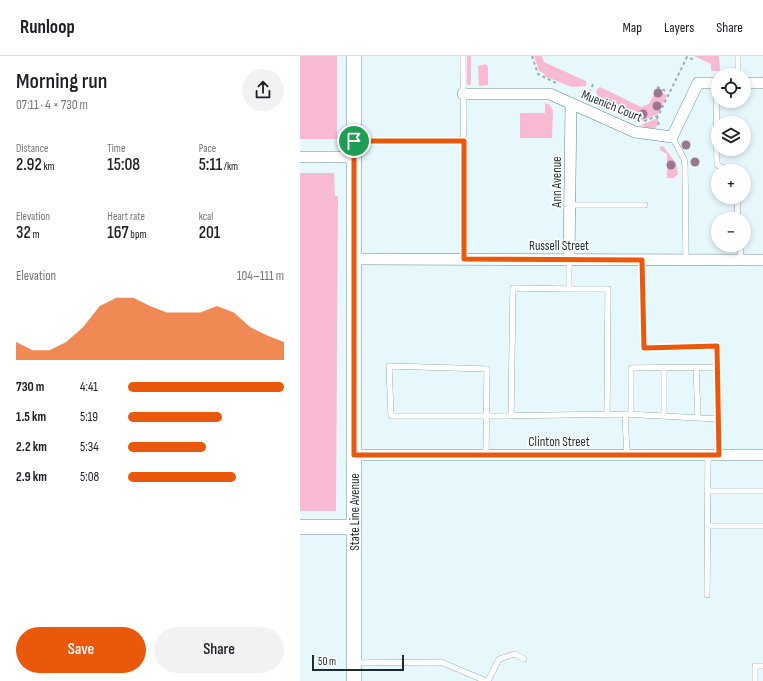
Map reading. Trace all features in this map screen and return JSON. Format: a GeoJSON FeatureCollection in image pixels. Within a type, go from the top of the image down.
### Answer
{"type":"FeatureCollection","features":[{"type":"Feature","properties":{"kind":"street","name":"State Line Avenue"},"geometry":{"type":"LineString","coordinates":[[354,56],[354,681]]}},
{"type":"Feature","properties":{"kind":"street"},"geometry":{"type":"LineString","coordinates":[[672,136],[698,83],[711,83]]}},
{"type":"Feature","properties":{"kind":"street"},"geometry":{"type":"LineString","coordinates":[[751,83],[763,83]]}},
{"type":"Feature","properties":{"kind":"street","name":"Muenich Court"},"geometry":{"type":"LineString","coordinates":[[463,94],[550,94],[635,132],[672,136]]}},
{"type":"Feature","properties":{"kind":"street","name":"Ann Avenue"},"geometry":{"type":"LineString","coordinates":[[569,260],[571,104]]}},
{"type":"Feature","properties":{"kind":"street"},"geometry":{"type":"LineString","coordinates":[[300,157],[354,157]]}},
{"type":"Feature","properties":{"kind":"street","name":"Russell Street"},"geometry":{"type":"LineString","coordinates":[[354,259],[763,260]]}},
{"type":"Feature","properties":{"kind":"street","name":"Clinton Street"},"geometry":{"type":"LineString","coordinates":[[354,455],[763,455]]}},
{"type":"Feature","properties":{"kind":"street"},"geometry":{"type":"LineString","coordinates":[[300,527],[354,527]]}},
{"type":"Feature","properties":{"kind":"lane"},"geometry":{"type":"LineString","coordinates":[[463,56],[464,259]]}},
{"type":"Feature","properties":{"kind":"lane"},"geometry":{"type":"LineString","coordinates":[[738,56],[738,68]]}},
{"type":"Feature","properties":{"kind":"lane"},"geometry":{"type":"LineString","coordinates":[[717,108],[717,164]]}},
{"type":"Feature","properties":{"kind":"lane"},"geometry":{"type":"LineString","coordinates":[[672,136],[684,159],[685,166],[686,260]]}},
{"type":"Feature","properties":{"kind":"lane"},"geometry":{"type":"LineString","coordinates":[[354,141],[464,141]]}},
{"type":"Feature","properties":{"kind":"lane"},"geometry":{"type":"LineString","coordinates":[[570,205],[645,206]]}},
{"type":"Feature","properties":{"kind":"lane"},"geometry":{"type":"LineString","coordinates":[[740,252],[741,260]]}},
{"type":"Feature","properties":{"kind":"lane"},"geometry":{"type":"LineString","coordinates":[[569,260],[569,289]]}},
{"type":"Feature","properties":{"kind":"lane"},"geometry":{"type":"LineString","coordinates":[[642,260],[644,348],[717,346],[718,419],[708,491],[707,595]]}},
{"type":"Feature","properties":{"kind":"lane"},"geometry":{"type":"LineString","coordinates":[[511,416],[513,288],[608,289],[607,414]]}},
{"type":"Feature","properties":{"kind":"lane"},"geometry":{"type":"LineString","coordinates":[[486,454],[486,416],[487,369],[389,366],[391,416],[486,416],[511,416],[628,414],[718,419]]}},
{"type":"Feature","properties":{"kind":"lane"},"geometry":{"type":"LineString","coordinates":[[696,367],[698,418]]}},
{"type":"Feature","properties":{"kind":"lane"},"geometry":{"type":"LineString","coordinates":[[627,455],[631,368],[717,367]]}},
{"type":"Feature","properties":{"kind":"lane"},"geometry":{"type":"LineString","coordinates":[[664,368],[664,416]]}},
{"type":"Feature","properties":{"kind":"lane"},"geometry":{"type":"LineString","coordinates":[[708,491],[763,492]]}},
{"type":"Feature","properties":{"kind":"lane"},"geometry":{"type":"LineString","coordinates":[[708,526],[763,526]]}},
{"type":"Feature","properties":{"kind":"lane"},"geometry":{"type":"LineString","coordinates":[[354,663],[441,662],[487,681],[498,659],[515,654],[524,659]]}},
{"type":"Feature","properties":{"kind":"lane"},"geometry":{"type":"LineString","coordinates":[[755,681],[755,666],[763,666]]}},
{"type":"Feature","properties":{"kind":"path"},"geometry":{"type":"LineString","coordinates":[[640,123],[658,116],[668,92],[687,57],[692,59],[693,56]]}},
{"type":"Feature","properties":{"kind":"path"},"geometry":{"type":"LineString","coordinates":[[587,98],[594,82]]}},
{"type":"Feature","properties":{"kind":"path"},"geometry":{"type":"LineString","coordinates":[[657,87],[668,92]]}},
{"type":"Feature","properties":{"kind":"shaded area"},"geometry":{"type":"Polygon","coordinates":[[[300,56],[337,56],[337,139],[300,139],[300,56]]]}},
{"type":"Feature","properties":{"kind":"shaded area"},"geometry":{"type":"Polygon","coordinates":[[[467,56],[471,56],[471,84],[469,86],[467,84],[467,56]]]}},
{"type":"Feature","properties":{"kind":"shaded area"},"geometry":{"type":"Polygon","coordinates":[[[534,56],[542,56],[544,62],[586,81],[586,86],[572,87],[544,76],[545,74],[539,71],[534,56]]]}},
{"type":"Feature","properties":{"kind":"shaded area"},"geometry":{"type":"Polygon","coordinates":[[[694,56],[719,56],[720,68],[711,68],[711,64],[694,56]]]}},
{"type":"Feature","properties":{"kind":"shaded area"},"geometry":{"type":"Polygon","coordinates":[[[486,64],[488,67],[488,85],[479,86],[478,66],[486,64]]]}},
{"type":"Feature","properties":{"kind":"shaded area"},"geometry":{"type":"Polygon","coordinates":[[[600,87],[641,107],[649,104],[656,90],[667,95],[658,114],[642,121],[609,108],[612,102],[599,97],[596,93],[597,89],[600,87]]]}},
{"type":"Feature","properties":{"kind":"shaded area"},"geometry":{"type":"Polygon","coordinates":[[[545,103],[550,105],[553,111],[552,138],[520,138],[520,113],[545,113],[545,103]]]}},
{"type":"Feature","properties":{"kind":"shaded area"},"geometry":{"type":"Polygon","coordinates":[[[658,118],[658,125],[655,128],[646,128],[641,125],[658,118]]]}},
{"type":"Feature","properties":{"kind":"shaded area"},"geometry":{"type":"Polygon","coordinates":[[[663,146],[676,163],[678,174],[674,178],[667,178],[667,154],[660,150],[660,147],[663,146]]]}},
{"type":"Feature","properties":{"kind":"shaded area"},"geometry":{"type":"Polygon","coordinates":[[[300,173],[334,173],[335,196],[338,196],[336,511],[300,511],[300,173]]]}},
{"type":"Feature","properties":{"kind":"route"},"geometry":{"type":"LineString","coordinates":[[354,141],[464,141],[464,259],[642,260],[644,348],[717,346],[719,455],[354,455],[354,141]]}}]}
